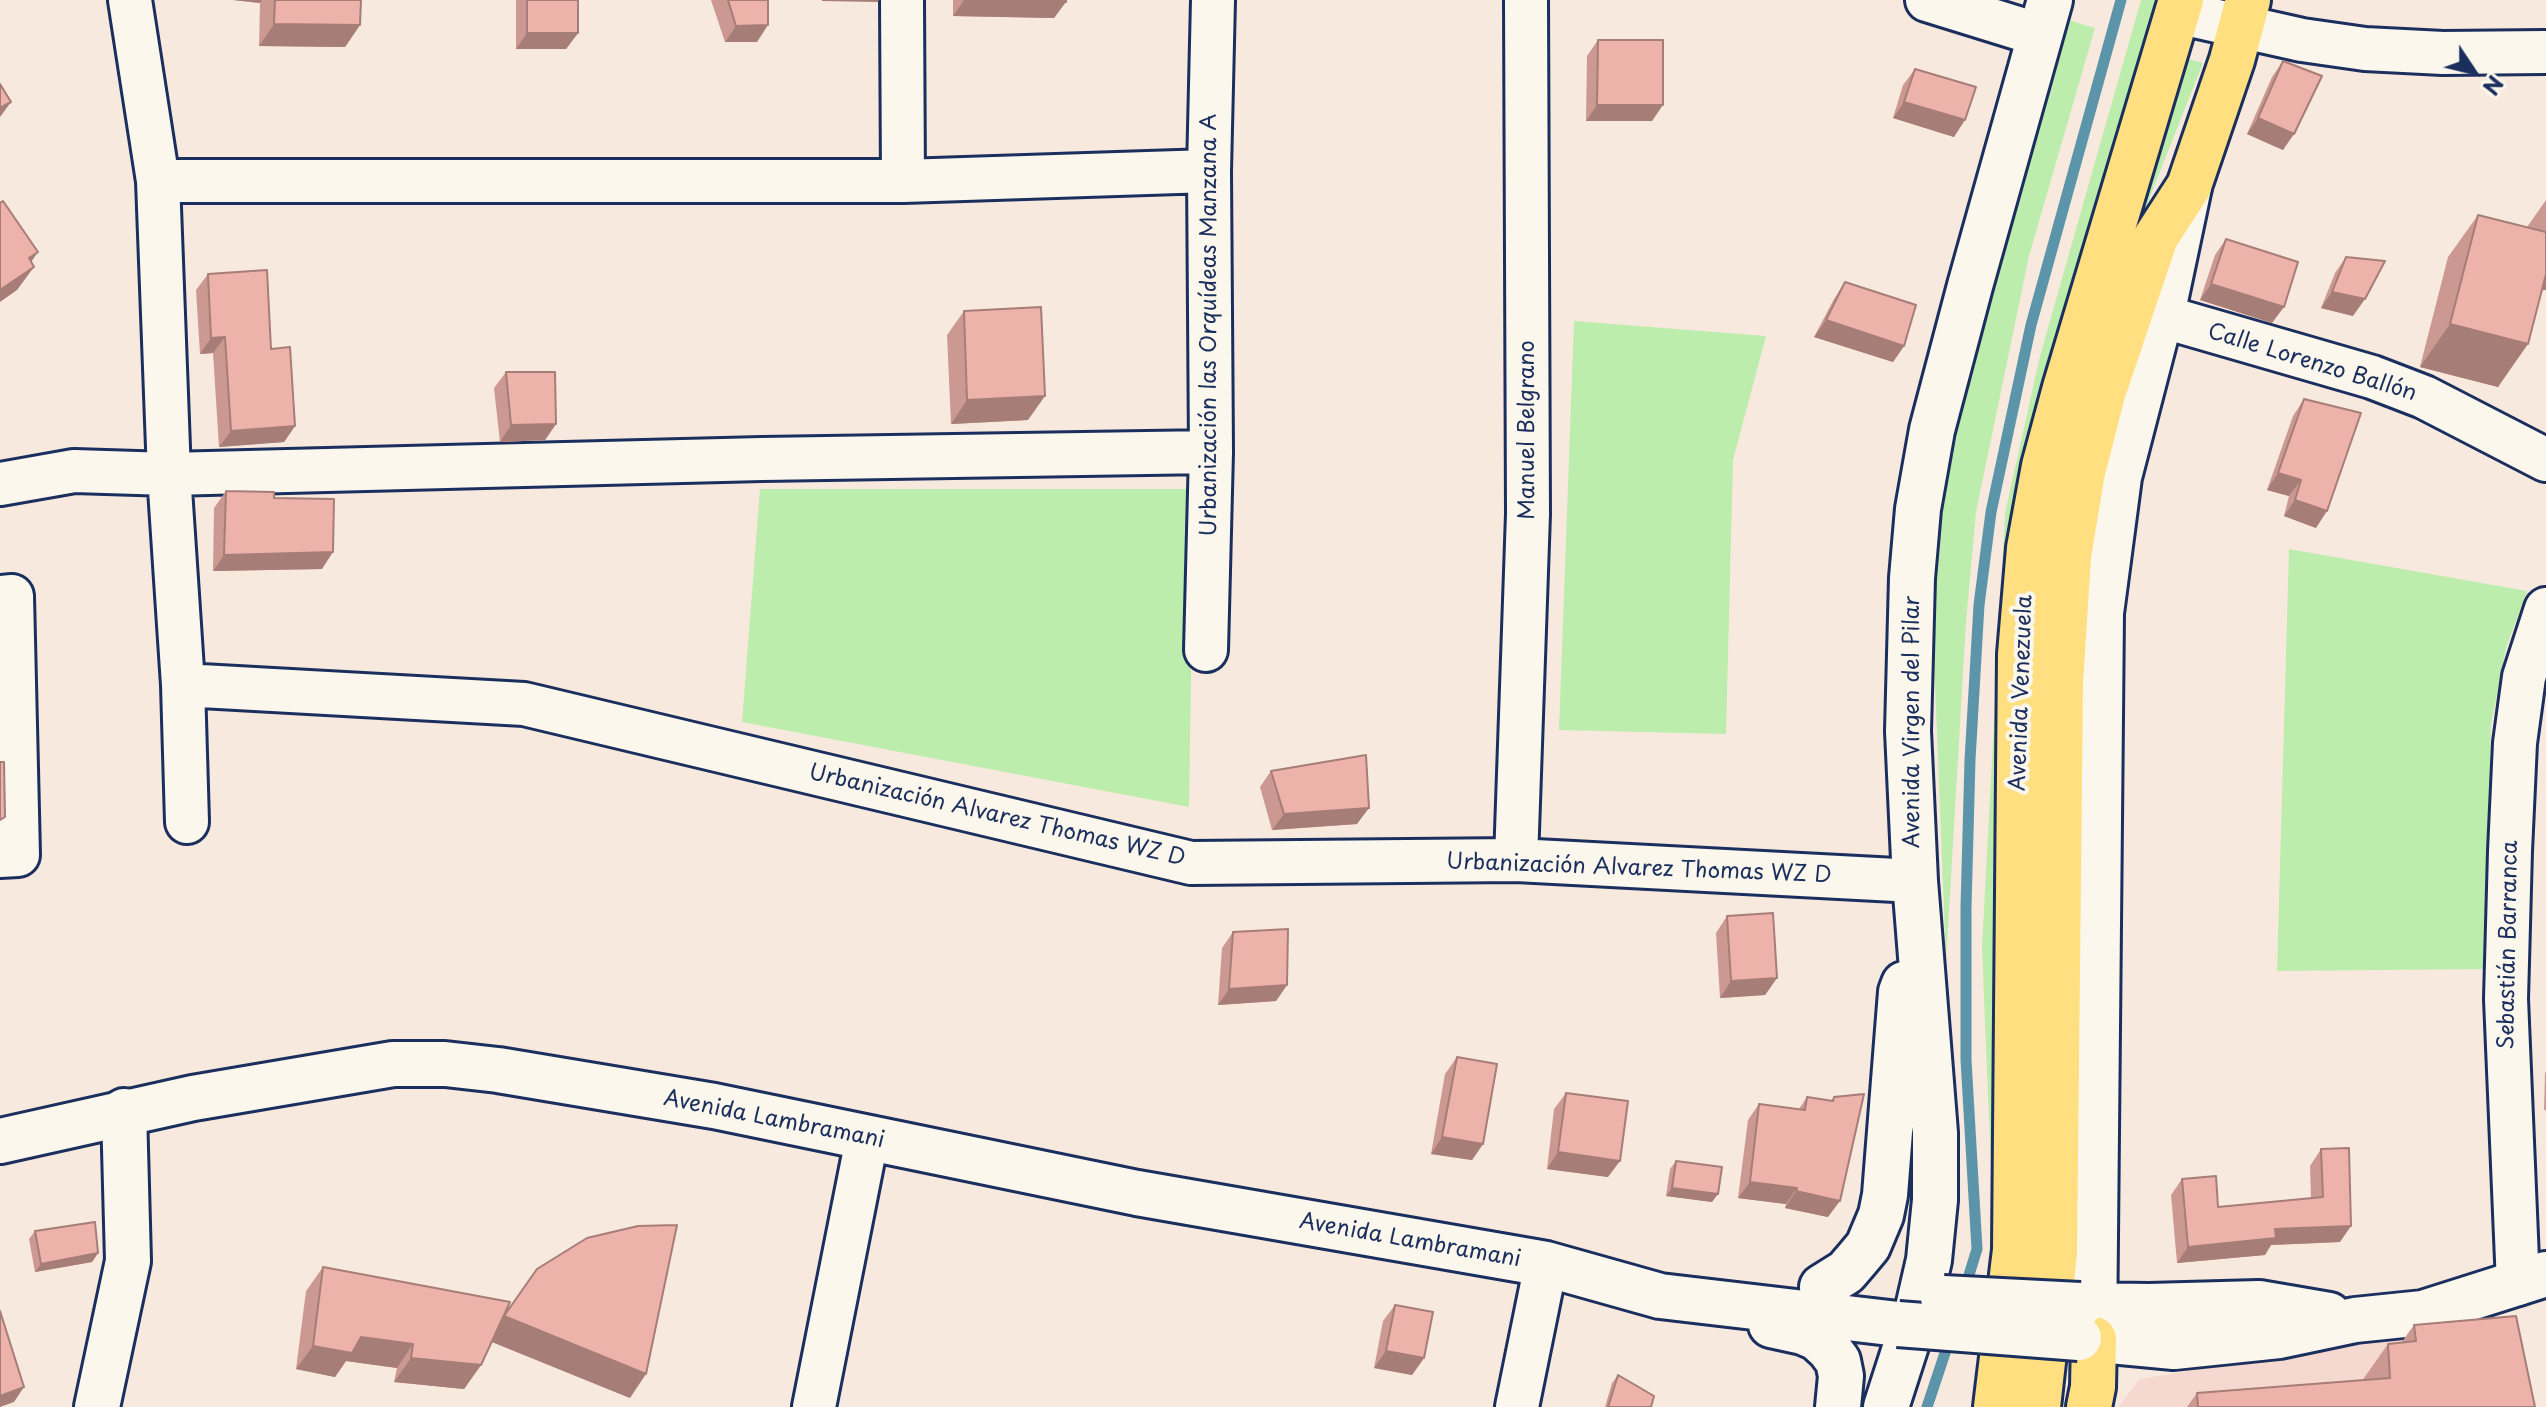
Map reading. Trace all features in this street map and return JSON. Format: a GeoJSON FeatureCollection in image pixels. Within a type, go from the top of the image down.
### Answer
{"type":"FeatureCollection","features":[{"type":"Feature","properties":{"kind":"main road","name":"Avenida Venezuela"},"geometry":{"type":"LineString","coordinates":[[1996,1407],[2015,1250],[2020,654],[2029,548],[2044,466],[2065,388],[2179,6]]}},
{"type":"Feature","properties":{"kind":"main road","name":"Avenida Venezuela"},"geometry":{"type":"LineString","coordinates":[[2087,1322],[2101,613],[2119,477],[2161,316],[2189,186],[2244,14]]}},
{"type":"Feature","properties":{"kind":"main road","name":"Avenida Virgen del Pilar"},"geometry":{"type":"LineString","coordinates":[[1886,1407],[1918,1308],[1929,1260],[1935,1200],[1935,1133],[1915,881],[1908,731],[1912,578],[1918,509],[1932,430],[2045,18]]}},
{"type":"Feature","properties":{"kind":"main road","name":"Avenida Venezuela"},"geometry":{"type":"LineString","coordinates":[[2038,1407],[2055,1253],[2061,683],[2069,556],[2083,472],[2103,394],[2156,237],[2189,186]]}},
{"type":"Feature","properties":{"kind":"main road"},"geometry":{"type":"LineString","coordinates":[[1822,1287],[1846,1272],[1868,1246],[1881,1215],[1901,992],[1920,940]]}},
{"type":"Feature","properties":{"kind":"main road","name":"Avenida Lambramani"},"geometry":{"type":"LineString","coordinates":[[0,1141],[124,1111],[393,1064],[445,1064],[714,1106],[1137,1193],[1546,1264],[1660,1296],[1899,1310]]}},
{"type":"Feature","properties":{"kind":"main road"},"geometry":{"type":"LineString","coordinates":[[97,1407],[128,1261],[124,1111]]}},
{"type":"Feature","properties":{"kind":"main road","name":"Avenida Lambramani"},"geometry":{"type":"LineString","coordinates":[[1546,1264],[1661,1271],[1822,1287],[1899,1310]]}},
{"type":"Feature","properties":{"kind":"main road"},"geometry":{"type":"LineString","coordinates":[[1899,1310],[2087,1322],[2174,1347],[2279,1336],[2355,1320],[2423,1313],[2532,1279]]}},
{"type":"Feature","properties":{"kind":"main road"},"geometry":{"type":"LineString","coordinates":[[1660,1296],[1817,1338],[1838,1361],[1841,1376],[1838,1407]]}},
{"type":"Feature","properties":{"kind":"main road"},"geometry":{"type":"LineString","coordinates":[[2087,1322],[2093,1387],[2089,1407]]}},
{"type":"Feature","properties":{"kind":"street"},"geometry":{"type":"LineString","coordinates":[[130,0],[158,181],[187,822]]}},
{"type":"Feature","properties":{"kind":"street"},"geometry":{"type":"LineString","coordinates":[[902,0],[903,181]]}},
{"type":"Feature","properties":{"kind":"street","name":"Urbanización las Orquídeas Manzana A"},"geometry":{"type":"LineString","coordinates":[[1206,650],[1211,452],[1209,171],[1213,0]]}},
{"type":"Feature","properties":{"kind":"street","name":"Manuel Belgrano"},"geometry":{"type":"LineString","coordinates":[[1516,860],[1528,514],[1526,0]]}},
{"type":"Feature","properties":{"kind":"street"},"geometry":{"type":"LineString","coordinates":[[1927,0],[2045,18]]}},
{"type":"Feature","properties":{"kind":"street"},"geometry":{"type":"LineString","coordinates":[[2179,6],[2244,14],[2365,49],[2443,53],[2546,52]]}},
{"type":"Feature","properties":{"kind":"street"},"geometry":{"type":"LineString","coordinates":[[158,181],[903,181],[1209,171]]}},
{"type":"Feature","properties":{"kind":"street","name":"Calle Lorenzo Ballón"},"geometry":{"type":"LineString","coordinates":[[2161,316],[2372,377],[2424,397],[2546,460]]}},
{"type":"Feature","properties":{"kind":"street"},"geometry":{"type":"LineString","coordinates":[[0,484],[74,471],[169,474],[1211,452]]}},
{"type":"Feature","properties":{"kind":"street"},"geometry":{"type":"LineString","coordinates":[[0,597],[12,596],[18,855],[0,856]]}},
{"type":"Feature","properties":{"kind":"street","name":"Sebastián Barranca"},"geometry":{"type":"LineString","coordinates":[[2532,1279],[2506,999],[2515,743],[2524,677],[2546,609]]}},
{"type":"Feature","properties":{"kind":"street","name":"Urbanización Alvarez Thomas WZ D"},"geometry":{"type":"LineString","coordinates":[[183,685],[524,704],[1191,863],[1516,860],[1915,881]]}},
{"type":"Feature","properties":{"kind":"street"},"geometry":{"type":"LineString","coordinates":[[814,1407],[867,1139]]}},
{"type":"Feature","properties":{"kind":"street"},"geometry":{"type":"LineString","coordinates":[[1517,1407],[1546,1264]]}},
{"type":"Feature","properties":{"kind":"shaded area"},"geometry":{"type":"Polygon","coordinates":[[[2496,1322],[2514,1407],[2118,1407],[2140,1379],[2496,1322]]]}},
{"type":"Feature","properties":{"kind":"green space"},"geometry":{"type":"Polygon","coordinates":[[[2141,0],[2156,0],[2041,397],[2010,520],[2002,570],[2005,513],[2040,356],[2141,0]]]}},
{"type":"Feature","properties":{"kind":"green space"},"geometry":{"type":"Polygon","coordinates":[[[2068,20],[2095,28],[2029,256],[1976,512],[1966,622],[1946,962],[1932,607],[1940,505],[1955,429],[2068,20]]]}},
{"type":"Feature","properties":{"kind":"green space"},"geometry":{"type":"Polygon","coordinates":[[[2185,58],[2203,63],[2119,275],[2185,58]]]}},
{"type":"Feature","properties":{"kind":"green space"},"geometry":{"type":"Polygon","coordinates":[[[1574,321],[1766,336],[1733,460],[1726,734],[1559,730],[1574,321]]]}},
{"type":"Feature","properties":{"kind":"green space"},"geometry":{"type":"Polygon","coordinates":[[[760,489],[1194,489],[1189,807],[742,722],[760,489]]]}},
{"type":"Feature","properties":{"kind":"green space"},"geometry":{"type":"Polygon","coordinates":[[[2289,549],[2527,591],[2506,648],[2491,725],[2486,969],[2277,971],[2289,549]]]}},
{"type":"Feature","properties":{"kind":"green space"},"geometry":{"type":"Polygon","coordinates":[[[1996,684],[1993,1218],[1982,948],[1996,684]]]}},
{"type":"Feature","properties":{"kind":"building"},"geometry":{"type":"Polygon","coordinates":[[[275,0],[361,0],[360,25],[274,24],[275,0]]]}},
{"type":"Feature","properties":{"kind":"building"},"geometry":{"type":"Polygon","coordinates":[[[527,0],[578,0],[578,33],[527,33],[527,0]]]}},
{"type":"Feature","properties":{"kind":"building"},"geometry":{"type":"Polygon","coordinates":[[[728,0],[768,0],[768,25],[736,26],[728,0]]]}},
{"type":"Feature","properties":{"kind":"building"},"geometry":{"type":"Polygon","coordinates":[[[964,0],[1066,0],[1066,2],[964,0]]]}},
{"type":"Feature","properties":{"kind":"building"},"geometry":{"type":"Polygon","coordinates":[[[1598,40],[1663,40],[1663,105],[1597,105],[1598,40]]]}},
{"type":"Feature","properties":{"kind":"building"},"geometry":{"type":"Polygon","coordinates":[[[2283,61],[2322,76],[2294,134],[2258,118],[2283,61]]]}},
{"type":"Feature","properties":{"kind":"building"},"geometry":{"type":"Polygon","coordinates":[[[1915,69],[1976,87],[1965,120],[1904,102],[1915,69]]]}},
{"type":"Feature","properties":{"kind":"building"},"geometry":{"type":"Polygon","coordinates":[[[0,84],[11,102],[0,108],[0,84]]]}},
{"type":"Feature","properties":{"kind":"building"},"geometry":{"type":"Polygon","coordinates":[[[3,201],[38,252],[29,258],[34,267],[0,290],[0,203],[3,201]]]}},
{"type":"Feature","properties":{"kind":"building"},"geometry":{"type":"Polygon","coordinates":[[[2478,215],[2546,232],[2546,274],[2528,344],[2450,324],[2478,215]]]}},
{"type":"Feature","properties":{"kind":"building"},"geometry":{"type":"Polygon","coordinates":[[[2226,239],[2298,262],[2284,307],[2211,284],[2226,239]]]}},
{"type":"Feature","properties":{"kind":"building"},"geometry":{"type":"Polygon","coordinates":[[[2346,257],[2385,261],[2365,299],[2332,292],[2346,257]]]}},
{"type":"Feature","properties":{"kind":"building"},"geometry":{"type":"Polygon","coordinates":[[[267,270],[271,349],[290,347],[295,426],[231,431],[225,337],[211,338],[208,274],[267,270]]]}},
{"type":"Feature","properties":{"kind":"building"},"geometry":{"type":"Polygon","coordinates":[[[1845,282],[1916,305],[1904,346],[1826,320],[1845,282]]]}},
{"type":"Feature","properties":{"kind":"building"},"geometry":{"type":"Polygon","coordinates":[[[1041,307],[1045,396],[967,400],[964,311],[1041,307]]]}},
{"type":"Feature","properties":{"kind":"building"},"geometry":{"type":"Polygon","coordinates":[[[506,372],[555,372],[556,424],[511,425],[506,372]]]}},
{"type":"Feature","properties":{"kind":"building"},"geometry":{"type":"Polygon","coordinates":[[[2304,399],[2361,413],[2327,511],[2295,500],[2301,480],[2278,473],[2304,399]]]}},
{"type":"Feature","properties":{"kind":"building"},"geometry":{"type":"Polygon","coordinates":[[[226,491],[274,492],[274,498],[334,499],[333,552],[224,555],[226,491]]]}},
{"type":"Feature","properties":{"kind":"building"},"geometry":{"type":"Polygon","coordinates":[[[1366,755],[1369,808],[1284,814],[1271,771],[1366,755]]]}},
{"type":"Feature","properties":{"kind":"building"},"geometry":{"type":"Polygon","coordinates":[[[0,762],[4,762],[5,817],[0,820],[0,762]]]}},
{"type":"Feature","properties":{"kind":"building"},"geometry":{"type":"Polygon","coordinates":[[[1773,913],[1777,978],[1731,981],[1727,916],[1773,913]]]}},
{"type":"Feature","properties":{"kind":"building"},"geometry":{"type":"Polygon","coordinates":[[[1288,929],[1287,985],[1229,989],[1233,932],[1288,929]]]}},
{"type":"Feature","properties":{"kind":"building"},"geometry":{"type":"Polygon","coordinates":[[[1457,1057],[1497,1064],[1483,1144],[1442,1137],[1457,1057]]]}},
{"type":"Feature","properties":{"kind":"building"},"geometry":{"type":"Polygon","coordinates":[[[1566,1093],[1628,1101],[1620,1161],[1558,1152],[1566,1093]]]}},
{"type":"Feature","properties":{"kind":"building"},"geometry":{"type":"Polygon","coordinates":[[[1864,1094],[1840,1201],[1796,1191],[1797,1188],[1750,1182],[1759,1104],[1805,1110],[1807,1097],[1833,1101],[1834,1097],[1864,1094]]]}},
{"type":"Feature","properties":{"kind":"building"},"geometry":{"type":"Polygon","coordinates":[[[2349,1148],[2351,1226],[2275,1229],[2276,1238],[2188,1247],[2182,1179],[2216,1176],[2218,1207],[2323,1197],[2321,1149],[2349,1148]]]}},
{"type":"Feature","properties":{"kind":"building"},"geometry":{"type":"Polygon","coordinates":[[[1676,1161],[1722,1167],[1718,1194],[1672,1188],[1676,1161]]]}},
{"type":"Feature","properties":{"kind":"building"},"geometry":{"type":"Polygon","coordinates":[[[95,1222],[98,1253],[41,1264],[35,1231],[95,1222]]]}},
{"type":"Feature","properties":{"kind":"building"},"geometry":{"type":"Polygon","coordinates":[[[677,1225],[646,1374],[504,1316],[537,1269],[587,1238],[638,1226],[677,1225]]]}},
{"type":"Feature","properties":{"kind":"building"},"geometry":{"type":"Polygon","coordinates":[[[323,1267],[510,1302],[481,1365],[411,1358],[413,1344],[361,1337],[352,1353],[313,1346],[323,1267]]]}},
{"type":"Feature","properties":{"kind":"building"},"geometry":{"type":"Polygon","coordinates":[[[1395,1305],[1433,1312],[1424,1358],[1386,1351],[1395,1305]]]}},
{"type":"Feature","properties":{"kind":"building"},"geometry":{"type":"Polygon","coordinates":[[[0,1311],[24,1387],[0,1396],[0,1311]]]}},
{"type":"Feature","properties":{"kind":"building"},"geometry":{"type":"Polygon","coordinates":[[[2516,1316],[2535,1407],[2198,1407],[2197,1393],[2390,1378],[2388,1344],[2416,1341],[2414,1325],[2516,1316]]]}},
{"type":"Feature","properties":{"kind":"building"},"geometry":{"type":"Polygon","coordinates":[[[1618,1375],[1654,1396],[1651,1407],[1608,1407],[1618,1375]]]}},
{"type":"Feature","properties":{"kind":"waterway"},"geometry":{"type":"LineString","coordinates":[[1965,1288],[1977,1249],[1966,1060],[1966,907],[1979,605],[1991,512],[2031,325],[2121,0]]}},
{"type":"Feature","properties":{"kind":"waterway"},"geometry":{"type":"LineString","coordinates":[[1927,1407],[1951,1335]]}}]}
